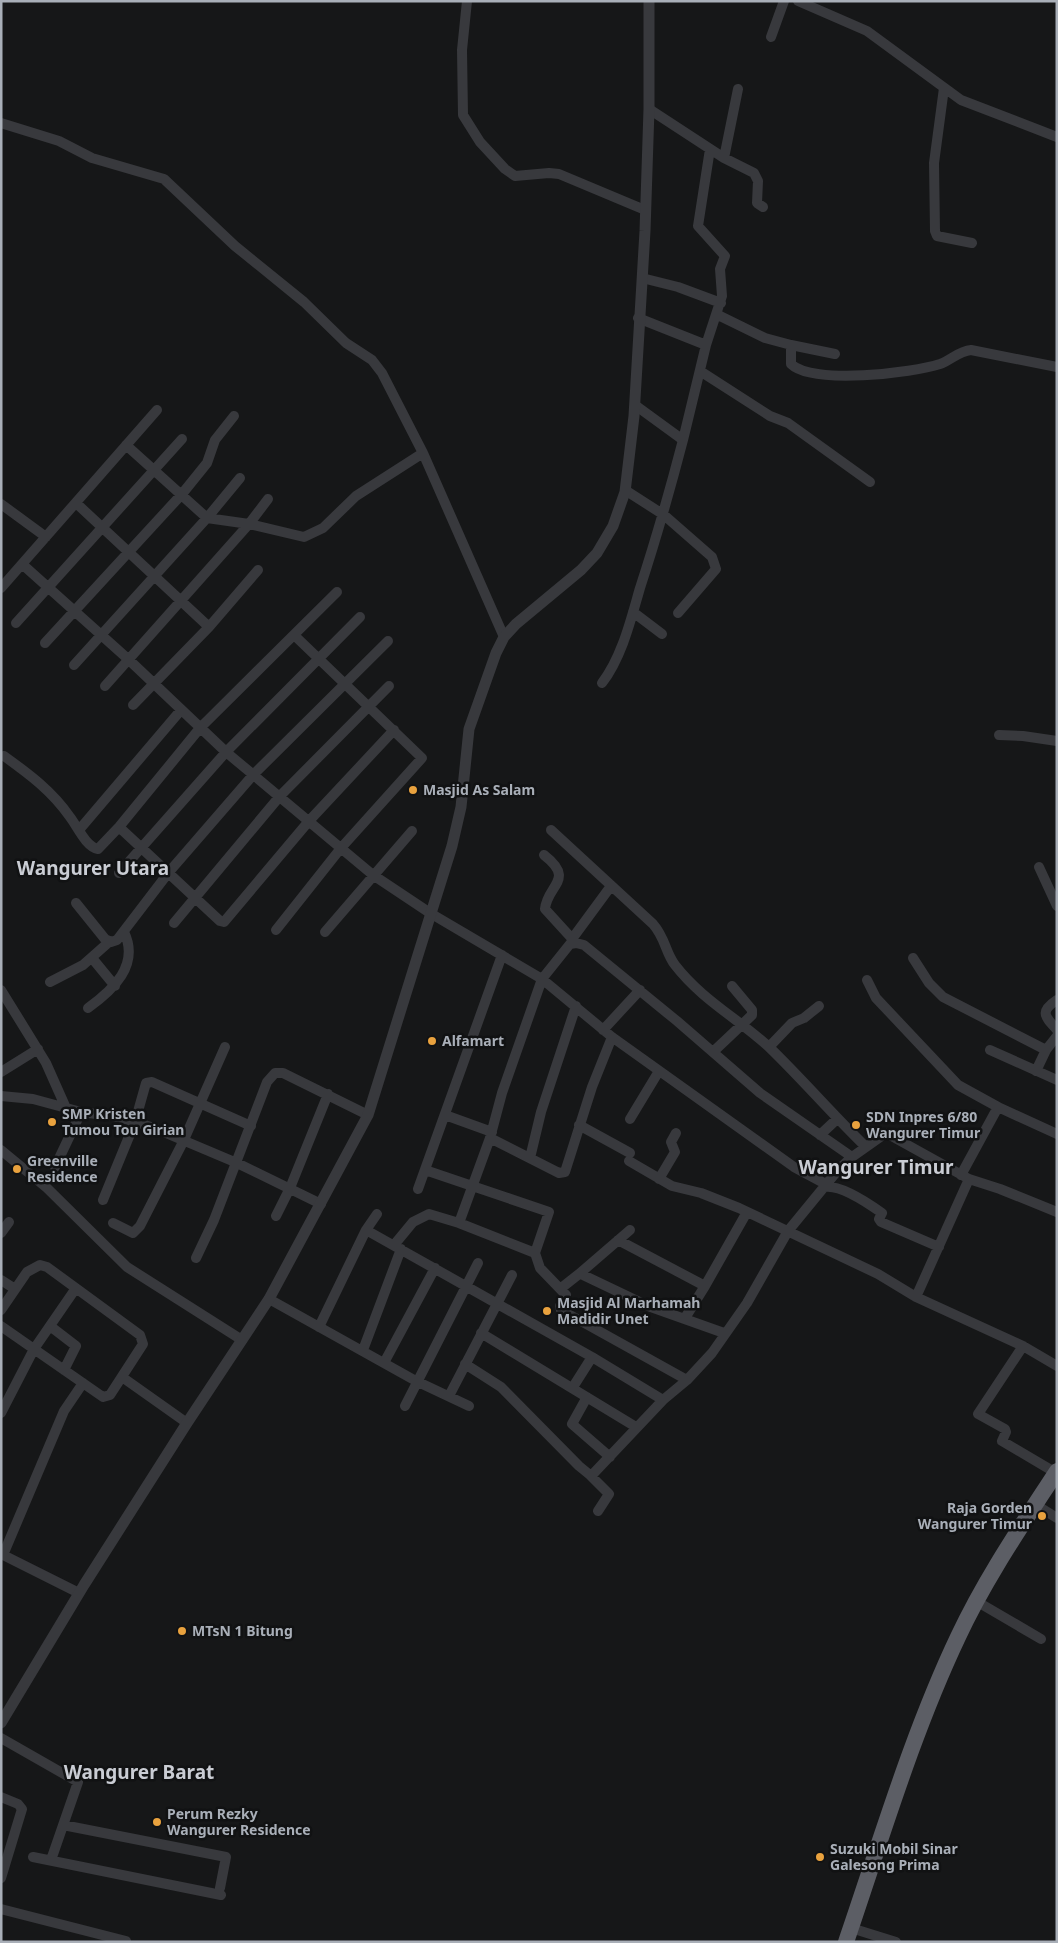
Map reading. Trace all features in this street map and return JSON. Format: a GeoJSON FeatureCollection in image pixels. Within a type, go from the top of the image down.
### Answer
{"type":"FeatureCollection","features":[{"type":"Feature","properties":{"kind":"highway"},"geometry":{"type":"LineString","coordinates":[[849,1935],[936,1687],[976,1601],[1055,1477]]}},
{"type":"Feature","properties":{"kind":"street"},"geometry":{"type":"LineString","coordinates":[[467,1],[461,78],[463,115],[480,142],[514,176],[558,174],[645,210]]}},
{"type":"Feature","properties":{"kind":"street"},"geometry":{"type":"LineString","coordinates":[[1,1723],[79,1593],[186,1423],[270,1299],[368,1114],[452,846],[461,806],[464,766],[472,720],[488,668],[504,637],[531,610],[581,570],[597,553],[613,526],[625,490],[635,405],[649,109],[649,1]]}},
{"type":"Feature","properties":{"kind":"street"},"geometry":{"type":"LineString","coordinates":[[771,37],[784,1]]}},
{"type":"Feature","properties":{"kind":"street"},"geometry":{"type":"LineString","coordinates":[[798,1],[867,31],[892,47],[944,88],[974,106],[1057,137]]}},
{"type":"Feature","properties":{"kind":"street"},"geometry":{"type":"LineString","coordinates":[[944,88],[934,163],[935,231],[937,236],[972,243]]}},
{"type":"Feature","properties":{"kind":"street"},"geometry":{"type":"LineString","coordinates":[[724,158],[738,89]]}},
{"type":"Feature","properties":{"kind":"street"},"geometry":{"type":"LineString","coordinates":[[649,109],[724,158],[754,173],[758,181],[757,203],[763,208]]}},
{"type":"Feature","properties":{"kind":"street"},"geometry":{"type":"LineString","coordinates":[[1,123],[59,141],[92,158],[164,179],[235,246],[304,302],[346,343],[372,360],[382,373],[423,453],[492,614],[504,637]]}},
{"type":"Feature","properties":{"kind":"street"},"geometry":{"type":"LineString","coordinates":[[602,683],[612,667],[633,612],[664,515],[706,345],[721,302],[720,269],[725,256],[698,226],[710,149]]}},
{"type":"Feature","properties":{"kind":"street"},"geometry":{"type":"LineString","coordinates":[[642,278],[678,287],[721,302]]}},
{"type":"Feature","properties":{"kind":"street"},"geometry":{"type":"LineString","coordinates":[[718,315],[765,338],[835,354]]}},
{"type":"Feature","properties":{"kind":"street"},"geometry":{"type":"LineString","coordinates":[[638,318],[706,345]]}},
{"type":"Feature","properties":{"kind":"street"},"geometry":{"type":"LineString","coordinates":[[791,345],[789,356],[793,367],[833,374],[872,375],[913,371],[941,364],[962,352],[971,350],[1057,367]]}},
{"type":"Feature","properties":{"kind":"street"},"geometry":{"type":"LineString","coordinates":[[700,371],[770,416],[788,423],[870,482]]}},
{"type":"Feature","properties":{"kind":"street"},"geometry":{"type":"LineString","coordinates":[[635,405],[682,440]]}},
{"type":"Feature","properties":{"kind":"street"},"geometry":{"type":"LineString","coordinates":[[1,588],[157,410]]}},
{"type":"Feature","properties":{"kind":"street"},"geometry":{"type":"LineString","coordinates":[[45,643],[182,494],[207,463],[215,440],[234,416]]}},
{"type":"Feature","properties":{"kind":"street"},"geometry":{"type":"LineString","coordinates":[[16,623],[182,439]]}},
{"type":"Feature","properties":{"kind":"street"},"geometry":{"type":"LineString","coordinates":[[126,445],[208,518],[249,524],[304,537],[323,528],[356,496],[423,453]]}},
{"type":"Feature","properties":{"kind":"street"},"geometry":{"type":"LineString","coordinates":[[74,665],[100,634],[208,518],[240,478]]}},
{"type":"Feature","properties":{"kind":"street"},"geometry":{"type":"LineString","coordinates":[[625,490],[664,515],[712,557],[716,566],[678,613]]}},
{"type":"Feature","properties":{"kind":"street"},"geometry":{"type":"LineString","coordinates":[[105,686],[249,524],[268,499]]}},
{"type":"Feature","properties":{"kind":"street"},"geometry":{"type":"LineString","coordinates":[[76,503],[209,627]]}},
{"type":"Feature","properties":{"kind":"street"},"geometry":{"type":"LineString","coordinates":[[1,504],[46,537]]}},
{"type":"Feature","properties":{"kind":"street"},"geometry":{"type":"LineString","coordinates":[[22,564],[128,659],[226,752],[373,875],[430,913],[542,979],[612,1037],[794,1167],[822,1182],[824,1187]]}},
{"type":"Feature","properties":{"kind":"street"},"geometry":{"type":"LineString","coordinates":[[134,705],[209,627],[258,570]]}},
{"type":"Feature","properties":{"kind":"street"},"geometry":{"type":"LineString","coordinates":[[4,756],[40,782],[58,800],[93,848],[98,849],[119,827],[200,728],[337,592]]}},
{"type":"Feature","properties":{"kind":"street"},"geometry":{"type":"LineString","coordinates":[[633,612],[662,634]]}},
{"type":"Feature","properties":{"kind":"street"},"geometry":{"type":"LineString","coordinates":[[119,873],[226,752],[360,617]]}},
{"type":"Feature","properties":{"kind":"street"},"geometry":{"type":"LineString","coordinates":[[276,930],[341,848],[422,760],[420,755],[318,660],[294,635]]}},
{"type":"Feature","properties":{"kind":"street"},"geometry":{"type":"LineString","coordinates":[[50,982],[74,972],[109,942],[117,940],[169,872],[253,775],[388,641]]}},
{"type":"Feature","properties":{"kind":"street"},"geometry":{"type":"LineString","coordinates":[[174,922],[280,796],[389,686]]}},
{"type":"Feature","properties":{"kind":"street"},"geometry":{"type":"LineString","coordinates":[[79,830],[180,710]]}},
{"type":"Feature","properties":{"kind":"street"},"geometry":{"type":"LineString","coordinates":[[119,827],[220,921],[224,922],[309,821],[394,730]]}},
{"type":"Feature","properties":{"kind":"street"},"geometry":{"type":"LineString","coordinates":[[999,735],[1057,741]]}},
{"type":"Feature","properties":{"kind":"street"},"geometry":{"type":"LineString","coordinates":[[551,830],[656,927],[665,941],[669,957],[675,965],[718,1008],[769,1048],[866,1148]]}},
{"type":"Feature","properties":{"kind":"street"},"geometry":{"type":"LineString","coordinates":[[325,932],[412,831]]}},
{"type":"Feature","properties":{"kind":"street"},"geometry":{"type":"LineString","coordinates":[[544,855],[556,865],[558,875],[557,884],[545,909],[574,941],[584,945],[602,958],[714,1051],[760,1093],[852,1157]]}},
{"type":"Feature","properties":{"kind":"street"},"geometry":{"type":"LineString","coordinates":[[1039,867],[1057,906]]}},
{"type":"Feature","properties":{"kind":"street"},"geometry":{"type":"LineString","coordinates":[[459,1223],[491,1135],[502,1093],[542,979],[562,951],[574,941],[611,886]]}},
{"type":"Feature","properties":{"kind":"street"},"geometry":{"type":"LineString","coordinates":[[76,903],[109,942]]}},
{"type":"Feature","properties":{"kind":"street"},"geometry":{"type":"LineString","coordinates":[[88,1008],[109,993],[126,966],[130,944],[124,932]]}},
{"type":"Feature","properties":{"kind":"street"},"geometry":{"type":"LineString","coordinates":[[418,1189],[502,955]]}},
{"type":"Feature","properties":{"kind":"street"},"geometry":{"type":"LineString","coordinates":[[92,958],[115,986]]}},
{"type":"Feature","properties":{"kind":"street"},"geometry":{"type":"LineString","coordinates":[[912,958],[943,997],[1046,1050]]}},
{"type":"Feature","properties":{"kind":"street"},"geometry":{"type":"LineString","coordinates":[[866,980],[876,998],[958,1085],[998,1107],[1057,1134]]}},
{"type":"Feature","properties":{"kind":"street"},"geometry":{"type":"LineString","coordinates":[[714,1051],[739,1025],[750,1017],[752,1012],[732,986]]}},
{"type":"Feature","properties":{"kind":"street"},"geometry":{"type":"LineString","coordinates":[[1,990],[38,1049],[66,1108]]}},
{"type":"Feature","properties":{"kind":"street"},"geometry":{"type":"LineString","coordinates":[[603,1030],[640,990]]}},
{"type":"Feature","properties":{"kind":"street"},"geometry":{"type":"LineString","coordinates":[[1057,1000],[1048,1006],[1045,1012],[1046,1017],[1057,1030]]}},
{"type":"Feature","properties":{"kind":"street"},"geometry":{"type":"LineString","coordinates":[[530,1158],[541,1112],[576,1006]]}},
{"type":"Feature","properties":{"kind":"street"},"geometry":{"type":"LineString","coordinates":[[769,1048],[792,1023],[804,1018],[819,1006]]}},
{"type":"Feature","properties":{"kind":"street"},"geometry":{"type":"LineString","coordinates":[[1036,1071],[1046,1050],[1057,1036]]}},
{"type":"Feature","properties":{"kind":"street"},"geometry":{"type":"LineString","coordinates":[[445,1116],[491,1135],[559,1173],[565,1172],[579,1125],[612,1037]]}},
{"type":"Feature","properties":{"kind":"street"},"geometry":{"type":"LineString","coordinates":[[112,1223],[128,1233],[136,1231],[158,1194],[184,1142],[225,1047]]}},
{"type":"Feature","properties":{"kind":"street"},"geometry":{"type":"LineString","coordinates":[[1,1072],[38,1049]]}},
{"type":"Feature","properties":{"kind":"street"},"geometry":{"type":"LineString","coordinates":[[990,1050],[1057,1080]]}},
{"type":"Feature","properties":{"kind":"street"},"geometry":{"type":"LineString","coordinates":[[196,1258],[237,1163],[267,1082],[278,1071],[368,1114]]}},
{"type":"Feature","properties":{"kind":"street"},"geometry":{"type":"LineString","coordinates":[[630,1119],[659,1071]]}},
{"type":"Feature","properties":{"kind":"street"},"geometry":{"type":"LineString","coordinates":[[103,1200],[134,1122],[144,1086],[149,1081],[251,1126]]}},
{"type":"Feature","properties":{"kind":"street"},"geometry":{"type":"LineString","coordinates":[[276,1216],[290,1188],[328,1094]]}},
{"type":"Feature","properties":{"kind":"street"},"geometry":{"type":"LineString","coordinates":[[1,1096],[33,1099],[81,1112],[104,1114],[134,1122],[237,1163],[321,1204]]}},
{"type":"Feature","properties":{"kind":"street"},"geometry":{"type":"LineString","coordinates":[[916,1297],[939,1247],[965,1177],[998,1107]]}},
{"type":"Feature","properties":{"kind":"street"},"geometry":{"type":"LineString","coordinates":[[55,1167],[81,1112]]}},
{"type":"Feature","properties":{"kind":"street"},"geometry":{"type":"LineString","coordinates":[[820,1135],[837,1119]]}},
{"type":"Feature","properties":{"kind":"street"},"geometry":{"type":"LineString","coordinates":[[579,1125],[672,1186],[701,1193],[788,1231],[878,1274],[916,1297],[1023,1346],[1057,1366]]}},
{"type":"Feature","properties":{"kind":"street"},"geometry":{"type":"LineString","coordinates":[[659,1179],[675,1152],[671,1142],[676,1133]]}},
{"type":"Feature","properties":{"kind":"street"},"geometry":{"type":"LineString","coordinates":[[590,1475],[597,1472],[636,1427],[663,1400],[687,1380],[712,1353],[746,1303],[788,1231],[838,1170],[852,1157],[886,1133],[965,1177],[1057,1212]]}},
{"type":"Feature","properties":{"kind":"street"},"geometry":{"type":"LineString","coordinates":[[1,1150],[47,1188],[127,1267],[242,1340]]}},
{"type":"Feature","properties":{"kind":"street"},"geometry":{"type":"LineString","coordinates":[[425,1170],[473,1184],[548,1212],[534,1253],[540,1268],[566,1295],[560,1308],[564,1312],[687,1380]]}},
{"type":"Feature","properties":{"kind":"street"},"geometry":{"type":"LineString","coordinates":[[824,1187],[830,1186],[852,1193],[882,1212],[879,1219],[881,1222],[939,1247]]}},
{"type":"Feature","properties":{"kind":"street"},"geometry":{"type":"LineString","coordinates":[[685,1318],[747,1212]]}},
{"type":"Feature","properties":{"kind":"street"},"geometry":{"type":"LineString","coordinates":[[319,1328],[366,1230],[377,1214]]}},
{"type":"Feature","properties":{"kind":"street"},"geometry":{"type":"LineString","coordinates":[[363,1350],[398,1247],[413,1222],[429,1214],[459,1223],[534,1253]]}},
{"type":"Feature","properties":{"kind":"street"},"geometry":{"type":"LineString","coordinates":[[1,1233],[9,1222]]}},
{"type":"Feature","properties":{"kind":"street"},"geometry":{"type":"LineString","coordinates":[[366,1230],[465,1287],[498,1303],[592,1356],[663,1400]]}},
{"type":"Feature","properties":{"kind":"street"},"geometry":{"type":"LineString","coordinates":[[560,1289],[630,1230]]}},
{"type":"Feature","properties":{"kind":"street"},"geometry":{"type":"LineString","coordinates":[[618,1240],[705,1286]]}},
{"type":"Feature","properties":{"kind":"street"},"geometry":{"type":"LineString","coordinates":[[405,1406],[416,1381],[478,1263]]}},
{"type":"Feature","properties":{"kind":"street"},"geometry":{"type":"LineString","coordinates":[[1,1310],[27,1272],[40,1265],[76,1288],[142,1338],[143,1344],[107,1397],[101,1396],[1,1326]]}},
{"type":"Feature","properties":{"kind":"street"},"geometry":{"type":"LineString","coordinates":[[385,1361],[435,1268]]}},
{"type":"Feature","properties":{"kind":"street"},"geometry":{"type":"LineString","coordinates":[[580,1274],[643,1303],[724,1333]]}},
{"type":"Feature","properties":{"kind":"street"},"geometry":{"type":"LineString","coordinates":[[449,1396],[512,1275]]}},
{"type":"Feature","properties":{"kind":"street"},"geometry":{"type":"LineString","coordinates":[[1,1280],[15,1289]]}},
{"type":"Feature","properties":{"kind":"street"},"geometry":{"type":"LineString","coordinates":[[1,1413],[34,1349],[76,1288]]}},
{"type":"Feature","properties":{"kind":"street"},"geometry":{"type":"LineString","coordinates":[[270,1299],[319,1328],[385,1361],[416,1381],[469,1406]]}},
{"type":"Feature","properties":{"kind":"street"},"geometry":{"type":"LineString","coordinates":[[50,1326],[76,1346],[64,1370]]}},
{"type":"Feature","properties":{"kind":"street"},"geometry":{"type":"LineString","coordinates":[[481,1333],[573,1387],[636,1427]]}},
{"type":"Feature","properties":{"kind":"street"},"geometry":{"type":"LineString","coordinates":[[1023,1346],[978,1414],[1005,1429],[1006,1432],[1002,1441],[1055,1477]]}},
{"type":"Feature","properties":{"kind":"street"},"geometry":{"type":"LineString","coordinates":[[573,1387],[592,1356]]}},
{"type":"Feature","properties":{"kind":"street"},"geometry":{"type":"LineString","coordinates":[[465,1364],[501,1387],[609,1494],[598,1511]]}},
{"type":"Feature","properties":{"kind":"street"},"geometry":{"type":"LineString","coordinates":[[122,1377],[186,1423]]}},
{"type":"Feature","properties":{"kind":"street"},"geometry":{"type":"LineString","coordinates":[[79,1593],[2,1554],[61,1419],[83,1383]]}},
{"type":"Feature","properties":{"kind":"street"},"geometry":{"type":"LineString","coordinates":[[587,1397],[572,1424],[610,1457]]}},
{"type":"Feature","properties":{"kind":"street"},"geometry":{"type":"LineString","coordinates":[[1036,1505],[1057,1518]]}},
{"type":"Feature","properties":{"kind":"street"},"geometry":{"type":"LineString","coordinates":[[976,1601],[1041,1639]]}},
{"type":"Feature","properties":{"kind":"street"},"geometry":{"type":"LineString","coordinates":[[1,1738],[78,1782],[51,1860]]}},
{"type":"Feature","properties":{"kind":"street"},"geometry":{"type":"LineString","coordinates":[[1,1797],[20,1805],[22,1809],[1,1878]]}},
{"type":"Feature","properties":{"kind":"street"},"geometry":{"type":"LineString","coordinates":[[33,1857],[221,1891],[226,1857],[63,1825]]}},
{"type":"Feature","properties":{"kind":"street"},"geometry":{"type":"LineString","coordinates":[[1,1909],[126,1941]]}},
{"type":"Feature","properties":{"kind":"street"},"geometry":{"type":"LineString","coordinates":[[849,1935],[896,1942]]}},
{"type":"Feature","properties":{"kind":"place","name":"Masjid As Salam"},"geometry":{"type":"Point","coordinates":[413,790]}},
{"type":"Feature","properties":{"kind":"place","name":"Alfamart"},"geometry":{"type":"Point","coordinates":[432,1041]}},
{"type":"Feature","properties":{"kind":"place","name":"SMP Kristen Tumou Tou Girian"},"geometry":{"type":"Point","coordinates":[52,1122]}},
{"type":"Feature","properties":{"kind":"place","name":"SDN Inpres 6/80 Wangurer Timur"},"geometry":{"type":"Point","coordinates":[856,1125]}},
{"type":"Feature","properties":{"kind":"place","name":"Greenville Residence"},"geometry":{"type":"Point","coordinates":[17,1169]}},
{"type":"Feature","properties":{"kind":"place","name":"Masjid Al Marhamah Madidir Unet"},"geometry":{"type":"Point","coordinates":[547,1311]}},
{"type":"Feature","properties":{"kind":"place","name":"Raja Gorden Wangurer Timur"},"geometry":{"type":"Point","coordinates":[1042,1516]}},
{"type":"Feature","properties":{"kind":"place","name":"MTsN 1 Bitung"},"geometry":{"type":"Point","coordinates":[182,1631]}},
{"type":"Feature","properties":{"kind":"place","name":"Perum Rezky Wangurer Residence"},"geometry":{"type":"Point","coordinates":[157,1822]}},
{"type":"Feature","properties":{"kind":"place","name":"Suzuki Mobil Sinar Galesong Prima"},"geometry":{"type":"Point","coordinates":[820,1857]}},
{"type":"Feature","properties":{"kind":"district","name":"Wangurer Utara"},"geometry":{"type":"Point","coordinates":[93,868]}},
{"type":"Feature","properties":{"kind":"district","name":"Wangurer Timur"},"geometry":{"type":"Point","coordinates":[876,1167]}},
{"type":"Feature","properties":{"kind":"district","name":"Wangurer Barat"},"geometry":{"type":"Point","coordinates":[139,1772]}}]}
